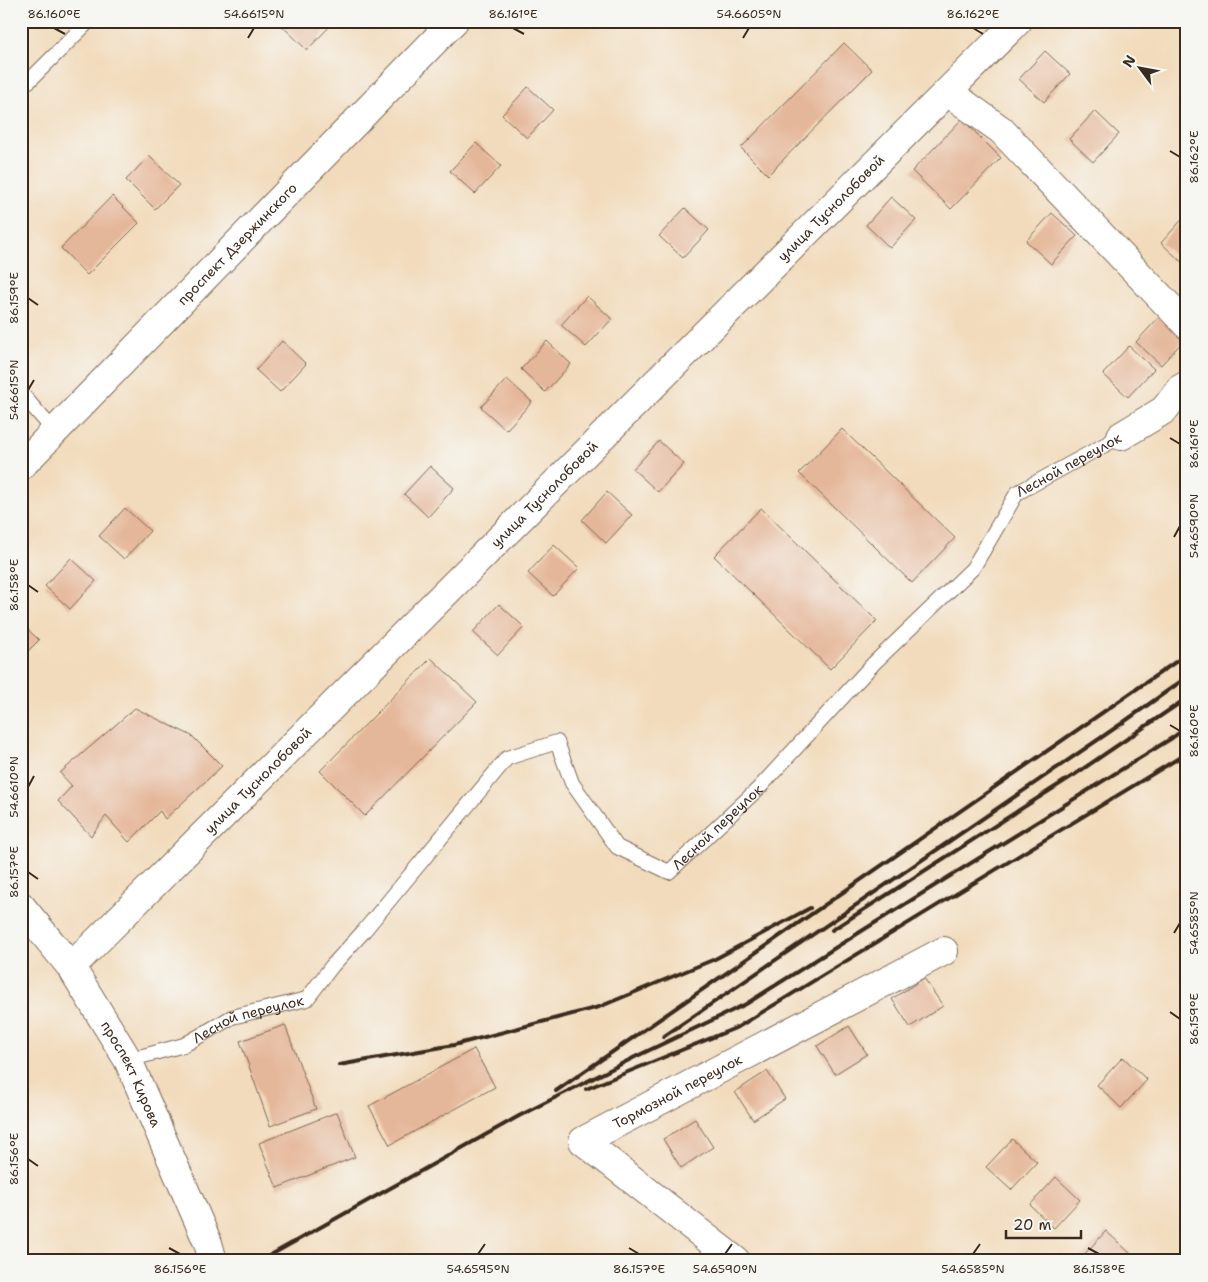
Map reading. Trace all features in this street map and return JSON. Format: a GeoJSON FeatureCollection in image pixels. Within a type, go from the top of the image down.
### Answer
{"type":"FeatureCollection","features":[{"type":"Feature","properties":{"kind":"street","name":"проспект Дзержинского"},"geometry":{"type":"LineString","coordinates":[[21,466],[454,21]]}},
{"type":"Feature","properties":{"kind":"street","name":"улица Туснолобовой"},"geometry":{"type":"LineString","coordinates":[[71,967],[1018,21]]}},
{"type":"Feature","properties":{"kind":"street"},"geometry":{"type":"LineString","coordinates":[[948,92],[1001,130],[1187,325]]}},
{"type":"Feature","properties":{"kind":"street","name":"Лесной переулок"},"geometry":{"type":"LineString","coordinates":[[1121,436],[1164,410],[1180,389],[1187,385]]}},
{"type":"Feature","properties":{"kind":"street","name":"проспект Кирова"},"geometry":{"type":"LineString","coordinates":[[21,906],[71,967],[128,1060],[208,1243],[212,1261]]}},
{"type":"Feature","properties":{"kind":"street","name":"Тормозной переулок"},"geometry":{"type":"LineString","coordinates":[[736,1261],[583,1141],[944,952]]}},
{"type":"Feature","properties":{"kind":"lane"},"geometry":{"type":"LineString","coordinates":[[29,81],[88,21]]}},
{"type":"Feature","properties":{"kind":"lane"},"geometry":{"type":"LineString","coordinates":[[21,393],[55,432]]}},
{"type":"Feature","properties":{"kind":"lane","name":"Лесной переулок"},"geometry":{"type":"LineString","coordinates":[[128,1060],[184,1045],[232,1017],[307,1000],[332,966],[363,932],[507,758],[557,742],[572,783],[617,848],[669,872],[759,788],[874,663],[973,568],[1017,493],[1121,436]]}},
{"type":"Feature","properties":{"kind":"building"},"geometry":{"type":"Polygon","coordinates":[[[277,21],[332,21],[333,23],[307,50],[277,21]]]}},
{"type":"Feature","properties":{"kind":"building"},"geometry":{"type":"Polygon","coordinates":[[[844,43],[872,70],[768,175],[741,148],[844,43]]]}},
{"type":"Feature","properties":{"kind":"building"},"geometry":{"type":"Polygon","coordinates":[[[1045,51],[1070,74],[1044,102],[1019,79],[1045,51]]]}},
{"type":"Feature","properties":{"kind":"building"},"geometry":{"type":"Polygon","coordinates":[[[528,87],[553,110],[527,138],[502,115],[528,87]]]}},
{"type":"Feature","properties":{"kind":"building"},"geometry":{"type":"Polygon","coordinates":[[[1095,111],[1119,134],[1093,162],[1069,139],[1095,111]]]}},
{"type":"Feature","properties":{"kind":"building"},"geometry":{"type":"Polygon","coordinates":[[[962,119],[1001,158],[951,209],[912,171],[962,119]]]}},
{"type":"Feature","properties":{"kind":"building"},"geometry":{"type":"Polygon","coordinates":[[[476,143],[501,166],[475,194],[450,171],[476,143]]]}},
{"type":"Feature","properties":{"kind":"building"},"geometry":{"type":"Polygon","coordinates":[[[149,156],[179,185],[155,209],[126,180],[149,156]]]}},
{"type":"Feature","properties":{"kind":"building"},"geometry":{"type":"Polygon","coordinates":[[[112,196],[139,223],[87,275],[61,248],[112,196]]]}},
{"type":"Feature","properties":{"kind":"building"},"geometry":{"type":"Polygon","coordinates":[[[891,197],[916,220],[890,248],[866,225],[891,197]]]}},
{"type":"Feature","properties":{"kind":"building"},"geometry":{"type":"Polygon","coordinates":[[[685,208],[709,230],[683,258],[659,236],[685,208]]]}},
{"type":"Feature","properties":{"kind":"building"},"geometry":{"type":"Polygon","coordinates":[[[1052,213],[1077,236],[1051,264],[1026,241],[1052,213]]]}},
{"type":"Feature","properties":{"kind":"building"},"geometry":{"type":"Polygon","coordinates":[[[1187,214],[1187,264],[1185,265],[1161,243],[1187,214]]]}},
{"type":"Feature","properties":{"kind":"building"},"geometry":{"type":"Polygon","coordinates":[[[587,296],[612,319],[586,347],[561,325],[587,296]]]}},
{"type":"Feature","properties":{"kind":"building"},"geometry":{"type":"Polygon","coordinates":[[[1162,314],[1187,337],[1161,365],[1136,342],[1162,314]]]}},
{"type":"Feature","properties":{"kind":"building"},"geometry":{"type":"Polygon","coordinates":[[[282,341],[306,364],[280,392],[256,370],[282,341]]]}},
{"type":"Feature","properties":{"kind":"building"},"geometry":{"type":"Polygon","coordinates":[[[547,341],[571,364],[545,392],[521,369],[547,341]]]}},
{"type":"Feature","properties":{"kind":"building"},"geometry":{"type":"Polygon","coordinates":[[[1129,346],[1154,369],[1128,397],[1103,374],[1129,346]]]}},
{"type":"Feature","properties":{"kind":"building"},"geometry":{"type":"Polygon","coordinates":[[[507,379],[532,402],[506,430],[481,407],[507,379]]]}},
{"type":"Feature","properties":{"kind":"building"},"geometry":{"type":"Polygon","coordinates":[[[842,429],[955,538],[912,583],[799,473],[842,429]]]}},
{"type":"Feature","properties":{"kind":"building"},"geometry":{"type":"Polygon","coordinates":[[[659,441],[684,464],[658,492],[633,469],[659,441]]]}},
{"type":"Feature","properties":{"kind":"building"},"geometry":{"type":"Polygon","coordinates":[[[430,466],[454,488],[428,517],[404,494],[430,466]]]}},
{"type":"Feature","properties":{"kind":"building"},"geometry":{"type":"Polygon","coordinates":[[[607,492],[632,515],[606,543],[582,520],[607,492]]]}},
{"type":"Feature","properties":{"kind":"building"},"geometry":{"type":"Polygon","coordinates":[[[125,508],[150,531],[124,559],[99,536],[125,508]]]}},
{"type":"Feature","properties":{"kind":"building"},"geometry":{"type":"Polygon","coordinates":[[[761,508],[877,621],[830,669],[714,556],[761,508]]]}},
{"type":"Feature","properties":{"kind":"building"},"geometry":{"type":"Polygon","coordinates":[[[554,545],[579,568],[553,596],[528,573],[554,545]]]}},
{"type":"Feature","properties":{"kind":"building"},"geometry":{"type":"Polygon","coordinates":[[[71,558],[96,581],[70,609],[45,586],[71,558]]]}},
{"type":"Feature","properties":{"kind":"building"},"geometry":{"type":"Polygon","coordinates":[[[499,604],[524,627],[498,655],[473,632],[499,604]]]}},
{"type":"Feature","properties":{"kind":"building"},"geometry":{"type":"Polygon","coordinates":[[[21,623],[39,640],[21,658],[21,623]]]}},
{"type":"Feature","properties":{"kind":"building"},"geometry":{"type":"Polygon","coordinates":[[[431,658],[477,702],[365,816],[320,771],[431,658]]]}},
{"type":"Feature","properties":{"kind":"building"},"geometry":{"type":"Polygon","coordinates":[[[135,708],[192,736],[222,766],[165,819],[160,811],[129,842],[106,816],[91,836],[58,801],[72,786],[60,773],[135,708]]]}},
{"type":"Feature","properties":{"kind":"building"},"geometry":{"type":"Polygon","coordinates":[[[924,978],[943,1006],[910,1027],[892,999],[924,978]]]}},
{"type":"Feature","properties":{"kind":"building"},"geometry":{"type":"Polygon","coordinates":[[[285,1025],[316,1109],[270,1126],[240,1041],[285,1025]]]}},
{"type":"Feature","properties":{"kind":"building"},"geometry":{"type":"Polygon","coordinates":[[[849,1026],[867,1054],[835,1074],[817,1046],[849,1026]]]}},
{"type":"Feature","properties":{"kind":"building"},"geometry":{"type":"Polygon","coordinates":[[[474,1049],[495,1087],[390,1145],[369,1106],[474,1049]]]}},
{"type":"Feature","properties":{"kind":"building"},"geometry":{"type":"Polygon","coordinates":[[[1123,1057],[1147,1080],[1121,1108],[1097,1085],[1123,1057]]]}},
{"type":"Feature","properties":{"kind":"building"},"geometry":{"type":"Polygon","coordinates":[[[767,1071],[785,1099],[753,1120],[735,1092],[767,1071]]]}},
{"type":"Feature","properties":{"kind":"building"},"geometry":{"type":"Polygon","coordinates":[[[337,1112],[355,1157],[277,1188],[259,1143],[337,1112]]]}},
{"type":"Feature","properties":{"kind":"building"},"geometry":{"type":"Polygon","coordinates":[[[695,1119],[713,1147],[681,1168],[663,1139],[695,1119]]]}},
{"type":"Feature","properties":{"kind":"building"},"geometry":{"type":"Polygon","coordinates":[[[1012,1139],[1037,1162],[1011,1190],[986,1167],[1012,1139]]]}},
{"type":"Feature","properties":{"kind":"building"},"geometry":{"type":"Polygon","coordinates":[[[1056,1177],[1080,1200],[1054,1228],[1030,1205],[1056,1177]]]}},
{"type":"Feature","properties":{"kind":"building"},"geometry":{"type":"Polygon","coordinates":[[[1106,1231],[1131,1254],[1125,1261],[1082,1261],[1080,1259],[1106,1231]]]}},
{"type":"Feature","properties":{"kind":"railway"},"geometry":{"type":"LineString","coordinates":[[556,1091],[1187,654]]}},
{"type":"Feature","properties":{"kind":"railway"},"geometry":{"type":"LineString","coordinates":[[663,1037],[1187,677]]}},
{"type":"Feature","properties":{"kind":"railway"},"geometry":{"type":"LineString","coordinates":[[832,930],[1074,775],[1187,698]]}},
{"type":"Feature","properties":{"kind":"railway"},"geometry":{"type":"LineString","coordinates":[[260,1261],[519,1116],[635,1057],[746,1004],[1187,727]]}},
{"type":"Feature","properties":{"kind":"railway"},"geometry":{"type":"LineString","coordinates":[[586,1089],[738,1027],[1187,753]]}},
{"type":"Feature","properties":{"kind":"railway"},"geometry":{"type":"LineString","coordinates":[[339,1065],[454,1045],[599,1007],[715,959],[810,908]]}}]}
